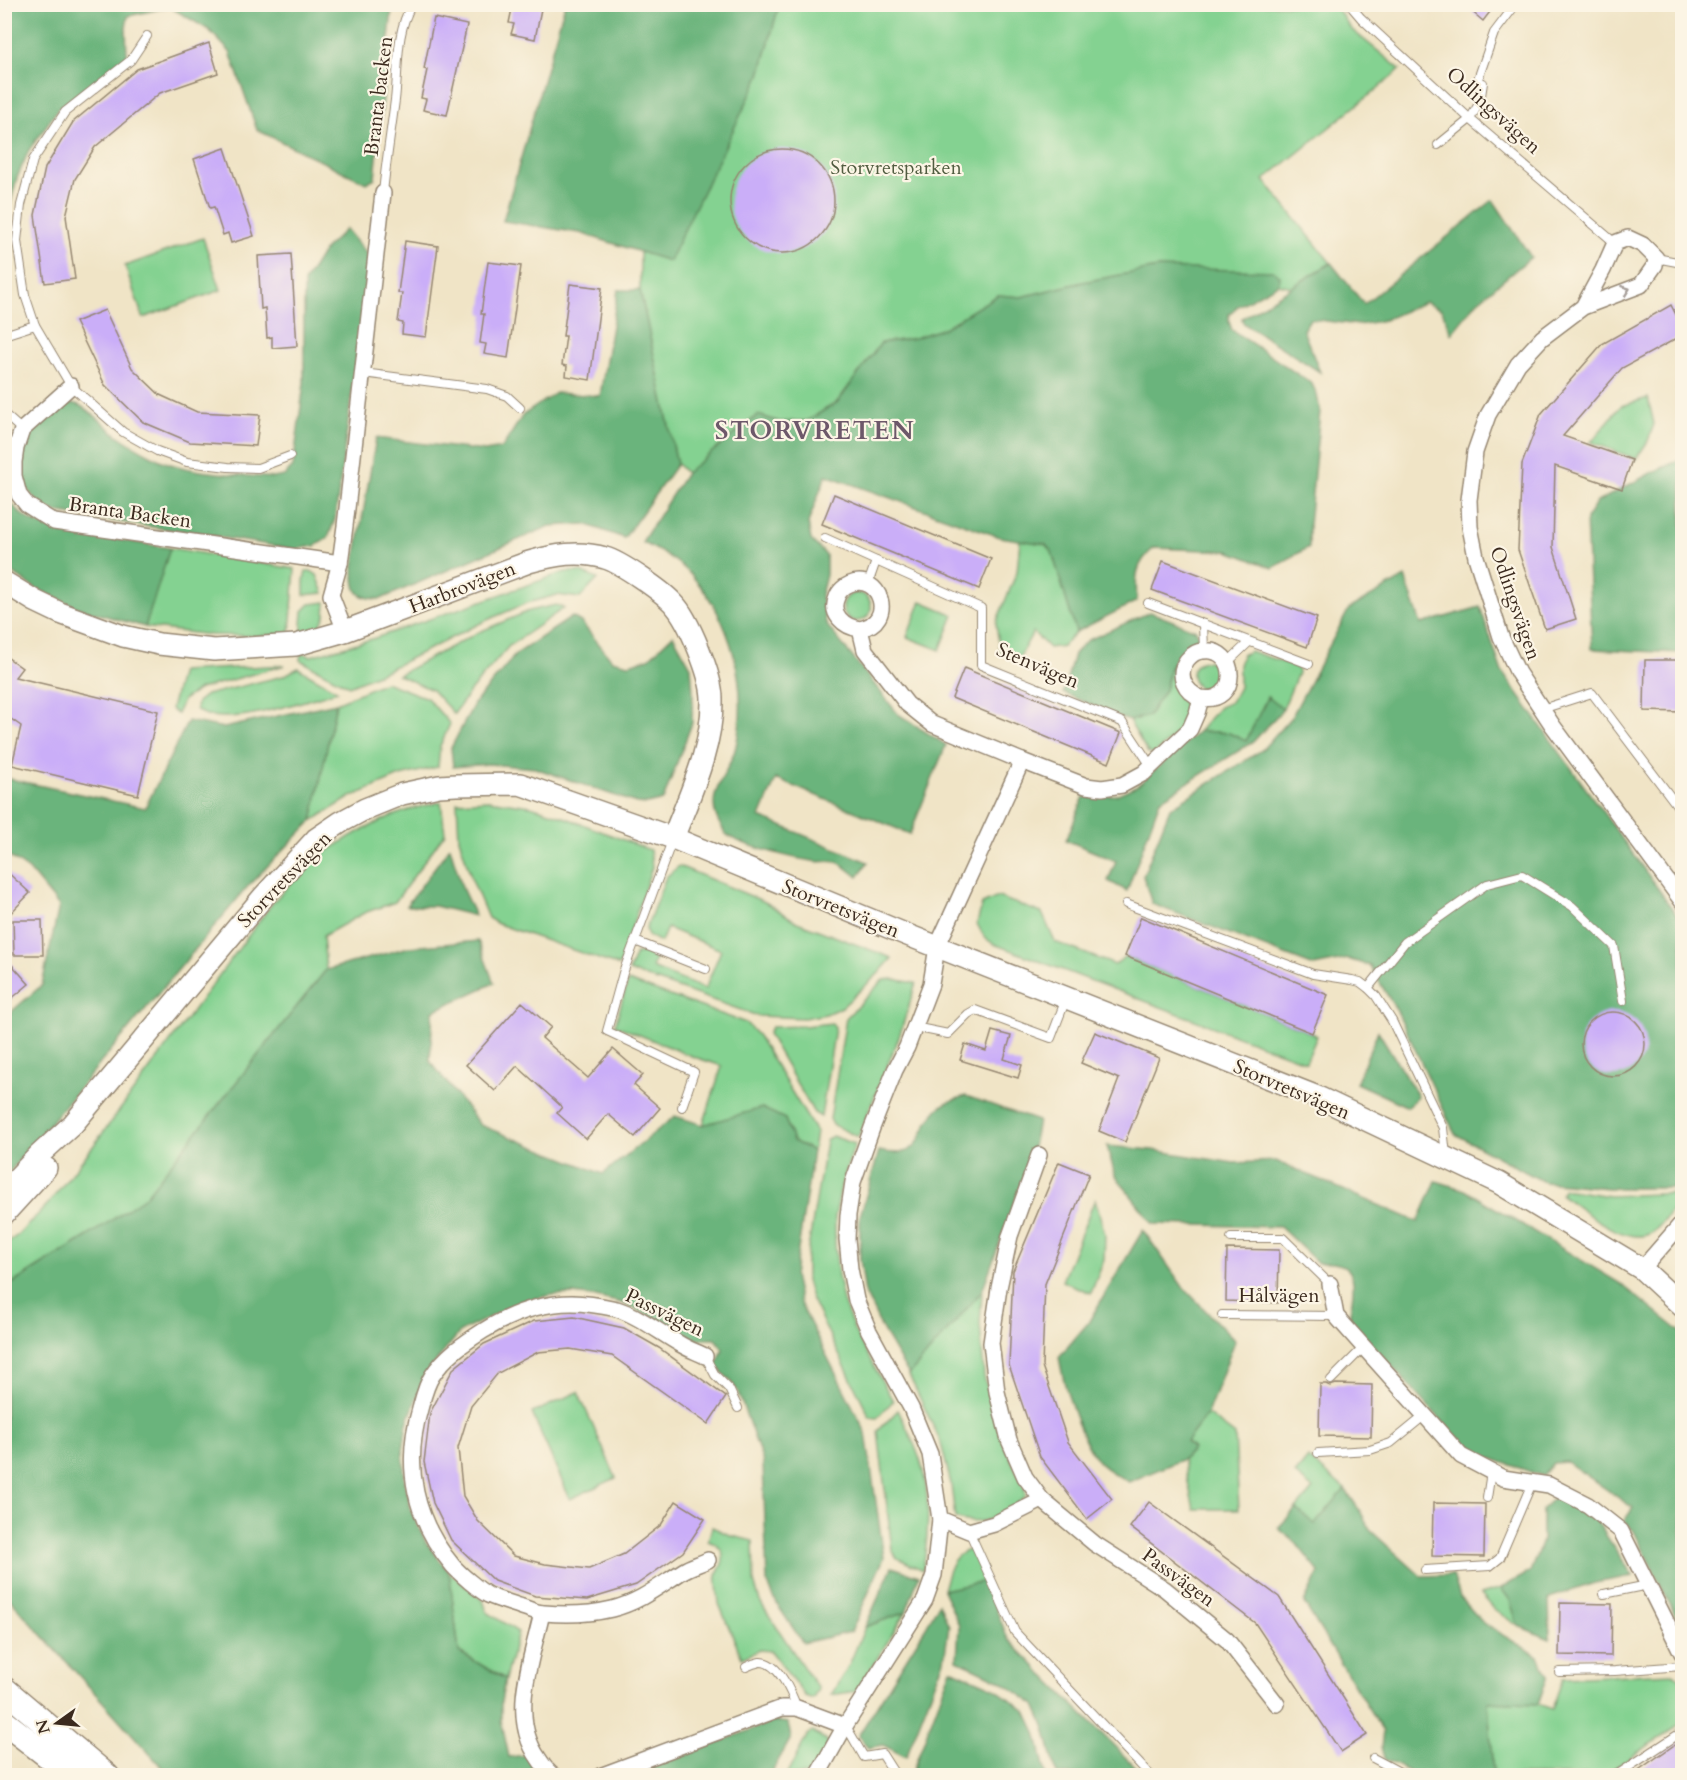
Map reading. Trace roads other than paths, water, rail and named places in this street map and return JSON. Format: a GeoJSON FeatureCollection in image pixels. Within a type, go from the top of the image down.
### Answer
{"type":"FeatureCollection","features":[{"type":"Feature","properties":{"kind":"main road"},"geometry":{"type":"LineString","coordinates":[[4,1687],[107,1776]]}},
{"type":"Feature","properties":{"kind":"main road"},"geometry":{"type":"LineString","coordinates":[[4,1722],[74,1776]]}},
{"type":"Feature","properties":{"kind":"street"},"geometry":{"type":"LineString","coordinates":[[345,631],[331,595],[340,563],[383,193]]}},
{"type":"Feature","properties":{"kind":"street"},"geometry":{"type":"LineString","coordinates":[[1615,243],[1628,238],[1643,245],[1656,258]]}},
{"type":"Feature","properties":{"kind":"street","name":"Odlingsvägen"},"geometry":{"type":"LineString","coordinates":[[1582,307],[1615,243]]}},
{"type":"Feature","properties":{"kind":"street","name":"Odlingsvägen"},"geometry":{"type":"LineString","coordinates":[[1656,258],[1655,265],[1641,285],[1582,307],[1542,338],[1518,364],[1488,415],[1475,452],[1469,496],[1470,527],[1488,599],[1501,637],[1518,673],[1683,901]]}},
{"type":"Feature","properties":{"kind":"street"},"geometry":{"type":"LineString","coordinates":[[22,430],[71,386]]}},
{"type":"Feature","properties":{"kind":"street","name":"Branta Backen"},"geometry":{"type":"LineString","coordinates":[[22,430],[14,462],[16,488],[27,505],[54,522],[340,563]]}},
{"type":"Feature","properties":{"kind":"street","name":"Harbrovägen"},"geometry":{"type":"LineString","coordinates":[[4,582],[60,613],[123,636],[159,644],[214,650],[296,645],[345,631],[529,562],[554,555],[578,553],[615,563],[674,603],[703,658],[712,698],[708,744],[674,838]]}},
{"type":"Feature","properties":{"kind":"street"},"geometry":{"type":"LineString","coordinates":[[860,582],[875,589],[881,599],[881,612],[875,623],[860,629],[846,626],[840,620],[835,604],[841,590],[847,585],[860,582]]}},
{"type":"Feature","properties":{"kind":"street"},"geometry":{"type":"LineString","coordinates":[[860,629],[865,650],[907,704],[932,724],[1086,786],[1102,788],[1122,785],[1144,773],[1190,729],[1201,698]]}},
{"type":"Feature","properties":{"kind":"street"},"geometry":{"type":"LineString","coordinates":[[1204,651],[1219,654],[1228,662],[1231,676],[1227,688],[1215,697],[1201,698],[1186,688],[1182,673],[1193,654],[1204,651]]}},
{"type":"Feature","properties":{"kind":"street"},"geometry":{"type":"LineString","coordinates":[[817,1776],[845,1726],[925,1600],[934,1575],[940,1518],[930,1454],[911,1408],[869,1332],[856,1300],[847,1239],[848,1215],[856,1173],[879,1109],[931,984],[937,947],[1022,761]]}},
{"type":"Feature","properties":{"kind":"street","name":"Storvretsvägen"},"geometry":{"type":"LineString","coordinates":[[4,1192],[73,1124],[264,896],[316,839],[365,809],[402,794],[448,786],[520,784],[674,838],[937,947],[1320,1098],[1499,1183],[1642,1269],[1683,1306]]}},
{"type":"Feature","properties":{"kind":"street","name":"Storvretsvägen"},"geometry":{"type":"LineString","coordinates":[[4,1214],[49,1165],[73,1124]]}},
{"type":"Feature","properties":{"kind":"street","name":"Passvägen"},"geometry":{"type":"LineString","coordinates":[[1039,1155],[1010,1236],[999,1288],[992,1343],[996,1392],[1009,1440],[1025,1477],[1042,1500],[1095,1545],[1165,1589],[1227,1640],[1276,1704]]}},
{"type":"Feature","properties":{"kind":"street"},"geometry":{"type":"LineString","coordinates":[[1642,1269],[1683,1223]]}},
{"type":"Feature","properties":{"kind":"street","name":"Hålvägen"},"geometry":{"type":"LineString","coordinates":[[1330,1284],[1336,1316],[1461,1456],[1503,1478],[1549,1485],[1588,1505],[1621,1531],[1683,1653]]}},
{"type":"Feature","properties":{"kind":"street","name":"Passvägen"},"geometry":{"type":"LineString","coordinates":[[705,1356],[619,1310],[573,1303],[550,1304],[512,1315],[463,1343],[432,1376],[414,1429],[412,1449],[413,1480],[420,1510],[432,1537],[454,1568],[487,1594],[542,1613],[577,1613],[612,1609],[647,1596],[685,1570],[708,1560]]}},
{"type":"Feature","properties":{"kind":"street"},"geometry":{"type":"LineString","coordinates":[[940,1518],[969,1531],[994,1524],[1042,1500]]}},
{"type":"Feature","properties":{"kind":"street"},"geometry":{"type":"LineString","coordinates":[[542,1613],[524,1693],[525,1728],[531,1748],[549,1773],[554,1776]]}},
{"type":"Feature","properties":{"kind":"street"},"geometry":{"type":"LineString","coordinates":[[600,1776],[782,1708],[797,1708],[845,1726]]}},
{"type":"Feature","properties":{"kind":"lane","name":"Branta backen"},"geometry":{"type":"LineString","coordinates":[[383,193],[400,40],[404,22],[412,4]]}},
{"type":"Feature","properties":{"kind":"lane","name":"Odlingsvägen"},"geometry":{"type":"LineString","coordinates":[[1349,4],[1361,18],[1470,119],[1615,243]]}},
{"type":"Feature","properties":{"kind":"lane"},"geometry":{"type":"LineString","coordinates":[[1438,145],[1470,119],[1480,102],[1481,81],[1494,33],[1516,4]]}},
{"type":"Feature","properties":{"kind":"lane"},"geometry":{"type":"LineString","coordinates":[[147,36],[131,60],[65,112],[33,160],[21,205],[17,241],[25,295],[35,325],[71,386],[123,432],[157,452],[186,462],[258,468],[290,456]]}},
{"type":"Feature","properties":{"kind":"lane"},"geometry":{"type":"LineString","coordinates":[[1656,258],[1683,263]]}},
{"type":"Feature","properties":{"kind":"lane"},"geometry":{"type":"LineString","coordinates":[[4,335],[35,325]]}},
{"type":"Feature","properties":{"kind":"lane"},"geometry":{"type":"LineString","coordinates":[[363,373],[488,389],[507,396],[520,408]]}},
{"type":"Feature","properties":{"kind":"lane"},"geometry":{"type":"LineString","coordinates":[[4,414],[22,430]]}},
{"type":"Feature","properties":{"kind":"lane","name":"Stenvägen"},"geometry":{"type":"LineString","coordinates":[[825,538],[981,608],[981,665],[1122,722],[1151,766]]}},
{"type":"Feature","properties":{"kind":"lane"},"geometry":{"type":"LineString","coordinates":[[868,584],[876,561]]}},
{"type":"Feature","properties":{"kind":"lane"},"geometry":{"type":"LineString","coordinates":[[1148,603],[1309,664]]}},
{"type":"Feature","properties":{"kind":"lane"},"geometry":{"type":"LineString","coordinates":[[1203,624],[1204,651]]}},
{"type":"Feature","properties":{"kind":"lane"},"geometry":{"type":"LineString","coordinates":[[1228,662],[1250,642]]}},
{"type":"Feature","properties":{"kind":"lane"},"geometry":{"type":"LineString","coordinates":[[1542,709],[1592,693],[1683,812]]}},
{"type":"Feature","properties":{"kind":"lane"},"geometry":{"type":"LineString","coordinates":[[674,838],[623,973],[606,1031],[694,1072],[682,1107]]}},
{"type":"Feature","properties":{"kind":"lane"},"geometry":{"type":"LineString","coordinates":[[1368,988],[1405,942],[1487,884],[1522,875],[1572,906],[1614,946],[1623,1001]]}},
{"type":"Feature","properties":{"kind":"lane"},"geometry":{"type":"LineString","coordinates":[[1126,904],[1312,974],[1352,980],[1368,988],[1392,1021],[1443,1128],[1446,1159]]}},
{"type":"Feature","properties":{"kind":"lane"},"geometry":{"type":"LineString","coordinates":[[635,941],[706,969]]}},
{"type":"Feature","properties":{"kind":"lane"},"geometry":{"type":"LineString","coordinates":[[914,1027],[948,1034],[975,1010],[1051,1038],[1067,998]]}},
{"type":"Feature","properties":{"kind":"lane","name":"Hålvägen"},"geometry":{"type":"LineString","coordinates":[[1231,1238],[1283,1238],[1330,1284]]}},
{"type":"Feature","properties":{"kind":"lane","name":"Hålvägen"},"geometry":{"type":"LineString","coordinates":[[1222,1315],[1336,1316]]}},
{"type":"Feature","properties":{"kind":"lane"},"geometry":{"type":"LineString","coordinates":[[1331,1380],[1364,1347]]}},
{"type":"Feature","properties":{"kind":"lane"},"geometry":{"type":"LineString","coordinates":[[705,1356],[714,1376],[729,1389],[738,1408]]}},
{"type":"Feature","properties":{"kind":"lane"},"geometry":{"type":"LineString","coordinates":[[1318,1453],[1370,1450],[1391,1443],[1424,1416]]}},
{"type":"Feature","properties":{"kind":"lane"},"geometry":{"type":"LineString","coordinates":[[1487,1498],[1491,1472]]}},
{"type":"Feature","properties":{"kind":"lane"},"geometry":{"type":"LineString","coordinates":[[1425,1570],[1490,1566],[1500,1558],[1532,1483]]}},
{"type":"Feature","properties":{"kind":"lane"},"geometry":{"type":"LineString","coordinates":[[969,1531],[1015,1632],[1151,1776]]}},
{"type":"Feature","properties":{"kind":"lane"},"geometry":{"type":"LineString","coordinates":[[1604,1594],[1648,1585]]}},
{"type":"Feature","properties":{"kind":"lane"},"geometry":{"type":"LineString","coordinates":[[746,1666],[760,1662],[768,1664],[777,1671],[790,1689],[797,1708]]}},
{"type":"Feature","properties":{"kind":"lane"},"geometry":{"type":"LineString","coordinates":[[1559,1672],[1683,1666]]}},
{"type":"Feature","properties":{"kind":"lane"},"geometry":{"type":"LineString","coordinates":[[845,1726],[864,1756],[882,1754],[896,1776]]}},
{"type":"Feature","properties":{"kind":"lane"},"geometry":{"type":"LineString","coordinates":[[1615,1776],[1683,1731]]}},
{"type":"Feature","properties":{"kind":"lane"},"geometry":{"type":"LineString","coordinates":[[1373,1758],[1407,1776]]}},
{"type":"Feature","properties":{"kind":"district","name":"STORVRETEN"},"geometry":{"type":"Point","coordinates":[815,430]}},
{"type":"Feature","properties":{"kind":"park label","name":"Storvretsparken"},"geometry":{"type":"Point","coordinates":[896,167]}}]}
